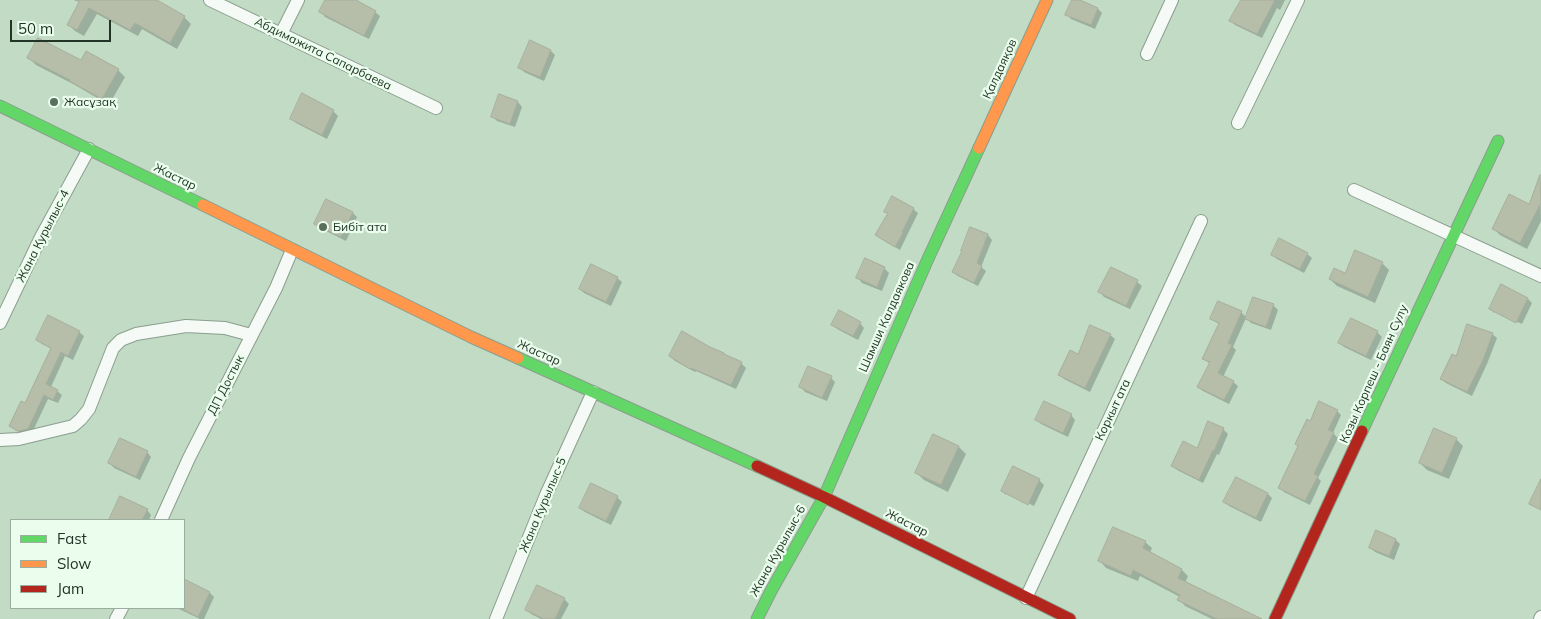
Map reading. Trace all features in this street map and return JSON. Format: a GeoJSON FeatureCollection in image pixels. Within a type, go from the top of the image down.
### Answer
{"type":"FeatureCollection","features":[{"type":"Feature","properties":{"kind":"street","name":"Абдимажита Сапарбаева"},"geometry":{"type":"LineString","coordinates":[[210,0],[436,108]]}},
{"type":"Feature","properties":{"kind":"street"},"geometry":{"type":"LineString","coordinates":[[281,34],[298,0]]}},
{"type":"Feature","properties":{"kind":"street","name":"Қалдаяқов"},"geometry":{"type":"LineString","coordinates":[[978,149],[1047,0]]}},
{"type":"Feature","properties":{"kind":"street"},"geometry":{"type":"LineString","coordinates":[[1147,54],[1172,0]]}},
{"type":"Feature","properties":{"kind":"street"},"geometry":{"type":"LineString","coordinates":[[1238,123],[1298,0]]}},
{"type":"Feature","properties":{"kind":"street","name":"Жастар"},"geometry":{"type":"LineString","coordinates":[[0,106],[471,338],[824,497],[1070,619]]}},
{"type":"Feature","properties":{"kind":"street","name":"Козы Корпеш - Баян Сулу"},"geometry":{"type":"LineString","coordinates":[[1276,619],[1452,236],[1498,141]]}},
{"type":"Feature","properties":{"kind":"street","name":"Жана Курылыс-4"},"geometry":{"type":"LineString","coordinates":[[0,323],[41,237],[89,149]]}},
{"type":"Feature","properties":{"kind":"street","name":"Шамши Калдаякова"},"geometry":{"type":"LineString","coordinates":[[824,497],[978,149]]}},
{"type":"Feature","properties":{"kind":"street"},"geometry":{"type":"LineString","coordinates":[[1354,190],[1541,276]]}},
{"type":"Feature","properties":{"kind":"street","name":"Коркыт ата"},"geometry":{"type":"LineString","coordinates":[[1026,598],[1201,221]]}},
{"type":"Feature","properties":{"kind":"street","name":"ДП Достык"},"geometry":{"type":"LineString","coordinates":[[161,519],[189,458],[280,279],[292,250]]}},
{"type":"Feature","properties":{"kind":"street"},"geometry":{"type":"LineString","coordinates":[[0,440],[19,439],[72,426],[81,419],[89,409],[113,348],[120,340],[136,334],[186,326],[225,328],[251,335]]}},
{"type":"Feature","properties":{"kind":"street","name":"Жана Курылыс-5"},"geometry":{"type":"LineString","coordinates":[[496,619],[546,495],[593,392]]}},
{"type":"Feature","properties":{"kind":"street","name":"Жана Курылыс-6"},"geometry":{"type":"LineString","coordinates":[[757,619],[824,497]]}},
{"type":"Feature","properties":{"kind":"building"},"geometry":{"type":"Polygon","coordinates":[[[75,0],[157,0],[185,16],[170,43],[135,23],[130,30],[89,8],[77,30],[67,25],[79,2],[75,0]]]}},
{"type":"Feature","properties":{"kind":"building"},"geometry":{"type":"Polygon","coordinates":[[[325,0],[356,0],[376,11],[364,36],[319,12],[325,0]]]}},
{"type":"Feature","properties":{"kind":"building"},"geometry":{"type":"Polygon","coordinates":[[[1072,0],[1080,0],[1098,8],[1091,25],[1065,15],[1072,0]]]}},
{"type":"Feature","properties":{"kind":"building"},"geometry":{"type":"Polygon","coordinates":[[[1241,0],[1275,0],[1257,34],[1229,21],[1241,0]]]}},
{"type":"Feature","properties":{"kind":"building"},"geometry":{"type":"Polygon","coordinates":[[[38,38],[81,60],[86,51],[119,69],[102,99],[27,58],[38,38]]]}},
{"type":"Feature","properties":{"kind":"building"},"geometry":{"type":"Polygon","coordinates":[[[530,40],[551,50],[540,77],[518,68],[530,40]]]}},
{"type":"Feature","properties":{"kind":"building"},"geometry":{"type":"Polygon","coordinates":[[[302,93],[334,110],[322,135],[290,119],[302,93]]]}},
{"type":"Feature","properties":{"kind":"building"},"geometry":{"type":"Polygon","coordinates":[[[499,94],[518,101],[510,124],[491,117],[499,94]]]}},
{"type":"Feature","properties":{"kind":"building"},"geometry":{"type":"Polygon","coordinates":[[[1540,175],[1541,203],[1520,243],[1492,229],[1509,194],[1529,204],[1540,175]]]}},
{"type":"Feature","properties":{"kind":"building"},"geometry":{"type":"Polygon","coordinates":[[[892,196],[914,208],[895,247],[875,235],[888,213],[884,212],[892,196]]]}},
{"type":"Feature","properties":{"kind":"building"},"geometry":{"type":"Polygon","coordinates":[[[326,199],[353,212],[341,237],[314,224],[326,199]]]}},
{"type":"Feature","properties":{"kind":"building"},"geometry":{"type":"Polygon","coordinates":[[[970,227],[988,234],[977,263],[982,266],[974,283],[952,272],[970,227]]]}},
{"type":"Feature","properties":{"kind":"building"},"geometry":{"type":"Polygon","coordinates":[[[1279,238],[1308,253],[1300,269],[1271,255],[1279,238]]]}},
{"type":"Feature","properties":{"kind":"building"},"geometry":{"type":"Polygon","coordinates":[[[1355,250],[1383,262],[1368,297],[1329,279],[1334,268],[1345,273],[1355,250]]]}},
{"type":"Feature","properties":{"kind":"building"},"geometry":{"type":"Polygon","coordinates":[[[865,258],[885,267],[877,287],[856,278],[865,258]]]}},
{"type":"Feature","properties":{"kind":"building"},"geometry":{"type":"Polygon","coordinates":[[[591,264],[618,277],[606,302],[579,289],[591,264]]]}},
{"type":"Feature","properties":{"kind":"building"},"geometry":{"type":"Polygon","coordinates":[[[1111,267],[1138,280],[1126,306],[1098,292],[1111,267]]]}},
{"type":"Feature","properties":{"kind":"building"},"geometry":{"type":"Polygon","coordinates":[[[1501,284],[1528,298],[1516,323],[1489,309],[1501,284]]]}},
{"type":"Feature","properties":{"kind":"building"},"geometry":{"type":"Polygon","coordinates":[[[1253,297],[1274,304],[1266,327],[1245,319],[1253,297]]]}},
{"type":"Feature","properties":{"kind":"building"},"geometry":{"type":"Polygon","coordinates":[[[1218,301],[1242,311],[1228,343],[1232,345],[1218,373],[1234,381],[1224,400],[1197,387],[1210,362],[1202,359],[1219,323],[1210,319],[1218,301]]]}},
{"type":"Feature","properties":{"kind":"building"},"geometry":{"type":"Polygon","coordinates":[[[839,310],[861,322],[853,336],[831,325],[839,310]]]}},
{"type":"Feature","properties":{"kind":"building"},"geometry":{"type":"Polygon","coordinates":[[[48,315],[80,331],[68,356],[61,352],[46,384],[58,390],[53,400],[44,395],[28,429],[18,431],[9,426],[21,401],[25,403],[51,348],[36,340],[48,315]]]}},
{"type":"Feature","properties":{"kind":"building"},"geometry":{"type":"Polygon","coordinates":[[[1351,318],[1378,331],[1366,356],[1338,343],[1351,318]]]}},
{"type":"Feature","properties":{"kind":"building"},"geometry":{"type":"Polygon","coordinates":[[[1467,324],[1493,333],[1483,360],[1467,392],[1440,379],[1452,354],[1456,356],[1467,324]]]}},
{"type":"Feature","properties":{"kind":"building"},"geometry":{"type":"Polygon","coordinates":[[[1090,325],[1111,334],[1085,388],[1058,375],[1070,350],[1078,354],[1090,325]]]}},
{"type":"Feature","properties":{"kind":"building"},"geometry":{"type":"Polygon","coordinates":[[[682,331],[742,362],[731,385],[690,369],[669,356],[682,331]]]}},
{"type":"Feature","properties":{"kind":"building"},"geometry":{"type":"Polygon","coordinates":[[[808,366],[832,376],[822,398],[799,387],[808,366]]]}},
{"type":"Feature","properties":{"kind":"building"},"geometry":{"type":"Polygon","coordinates":[[[1044,401],[1072,414],[1063,433],[1035,420],[1044,401]]]}},
{"type":"Feature","properties":{"kind":"building"},"geometry":{"type":"Polygon","coordinates":[[[1319,401],[1338,410],[1328,430],[1334,432],[1314,474],[1318,476],[1305,501],[1278,488],[1298,446],[1295,444],[1307,419],[1310,421],[1319,401]]]}},
{"type":"Feature","properties":{"kind":"building"},"geometry":{"type":"Polygon","coordinates":[[[1208,421],[1224,428],[1199,480],[1171,466],[1183,441],[1197,448],[1208,421]]]}},
{"type":"Feature","properties":{"kind":"building"},"geometry":{"type":"Polygon","coordinates":[[[1434,428],[1457,438],[1442,473],[1419,463],[1434,428]]]}},
{"type":"Feature","properties":{"kind":"building"},"geometry":{"type":"Polygon","coordinates":[[[933,434],[959,446],[941,485],[915,473],[933,434]]]}},
{"type":"Feature","properties":{"kind":"building"},"geometry":{"type":"Polygon","coordinates":[[[120,438],[148,451],[136,477],[108,463],[120,438]]]}},
{"type":"Feature","properties":{"kind":"building"},"geometry":{"type":"Polygon","coordinates":[[[1013,466],[1040,479],[1028,505],[1001,491],[1013,466]]]}},
{"type":"Feature","properties":{"kind":"building"},"geometry":{"type":"Polygon","coordinates":[[[1236,477],[1268,493],[1256,518],[1223,502],[1236,477]]]}},
{"type":"Feature","properties":{"kind":"building"},"geometry":{"type":"Polygon","coordinates":[[[1541,479],[1541,510],[1529,504],[1541,479]]]}},
{"type":"Feature","properties":{"kind":"building"},"geometry":{"type":"Polygon","coordinates":[[[591,483],[618,496],[606,521],[579,508],[591,483]]]}},
{"type":"Feature","properties":{"kind":"building"},"geometry":{"type":"Polygon","coordinates":[[[120,496],[148,509],[143,519],[109,519],[120,496]]]}},
{"type":"Feature","properties":{"kind":"building"},"geometry":{"type":"Polygon","coordinates":[[[1113,527],[1146,541],[1143,548],[1182,569],[1178,578],[1262,619],[1217,619],[1177,600],[1180,595],[1133,570],[1131,576],[1098,561],[1113,527]]]}},
{"type":"Feature","properties":{"kind":"building"},"geometry":{"type":"Polygon","coordinates":[[[1376,530],[1396,539],[1389,556],[1369,548],[1376,530]]]}},
{"type":"Feature","properties":{"kind":"building"},"geometry":{"type":"Polygon","coordinates":[[[185,580],[210,592],[198,617],[184,610],[185,580]]]}},
{"type":"Feature","properties":{"kind":"building"},"geometry":{"type":"Polygon","coordinates":[[[537,585],[565,598],[555,619],[544,619],[525,610],[537,585]]]}},
{"type":"Feature","properties":{"kind":"traffic: fast"},"geometry":{"type":"LineString","coordinates":[[0,106],[203,205]]}},
{"type":"Feature","properties":{"kind":"traffic: fast"},"geometry":{"type":"LineString","coordinates":[[1362,431],[1498,141]]}},
{"type":"Feature","properties":{"kind":"traffic: fast"},"geometry":{"type":"LineString","coordinates":[[757,619],[824,497],[927,261],[979,148]]}},
{"type":"Feature","properties":{"kind":"traffic: fast"},"geometry":{"type":"LineString","coordinates":[[518,358],[757,466]]}},
{"type":"Feature","properties":{"kind":"traffic: slow"},"geometry":{"type":"LineString","coordinates":[[979,148],[1047,0]]}},
{"type":"Feature","properties":{"kind":"traffic: slow"},"geometry":{"type":"LineString","coordinates":[[203,205],[471,337],[518,358]]}},
{"type":"Feature","properties":{"kind":"traffic: jam"},"geometry":{"type":"LineString","coordinates":[[1275,619],[1362,431]]}},
{"type":"Feature","properties":{"kind":"traffic: jam"},"geometry":{"type":"LineString","coordinates":[[757,466],[824,497],[1070,619]]}},
{"type":"Feature","properties":{"kind":"place","name":"Жасұзақ"},"geometry":{"type":"Point","coordinates":[54,102]}},
{"type":"Feature","properties":{"kind":"place","name":"Бибіт ата"},"geometry":{"type":"Point","coordinates":[323,227]}}]}
